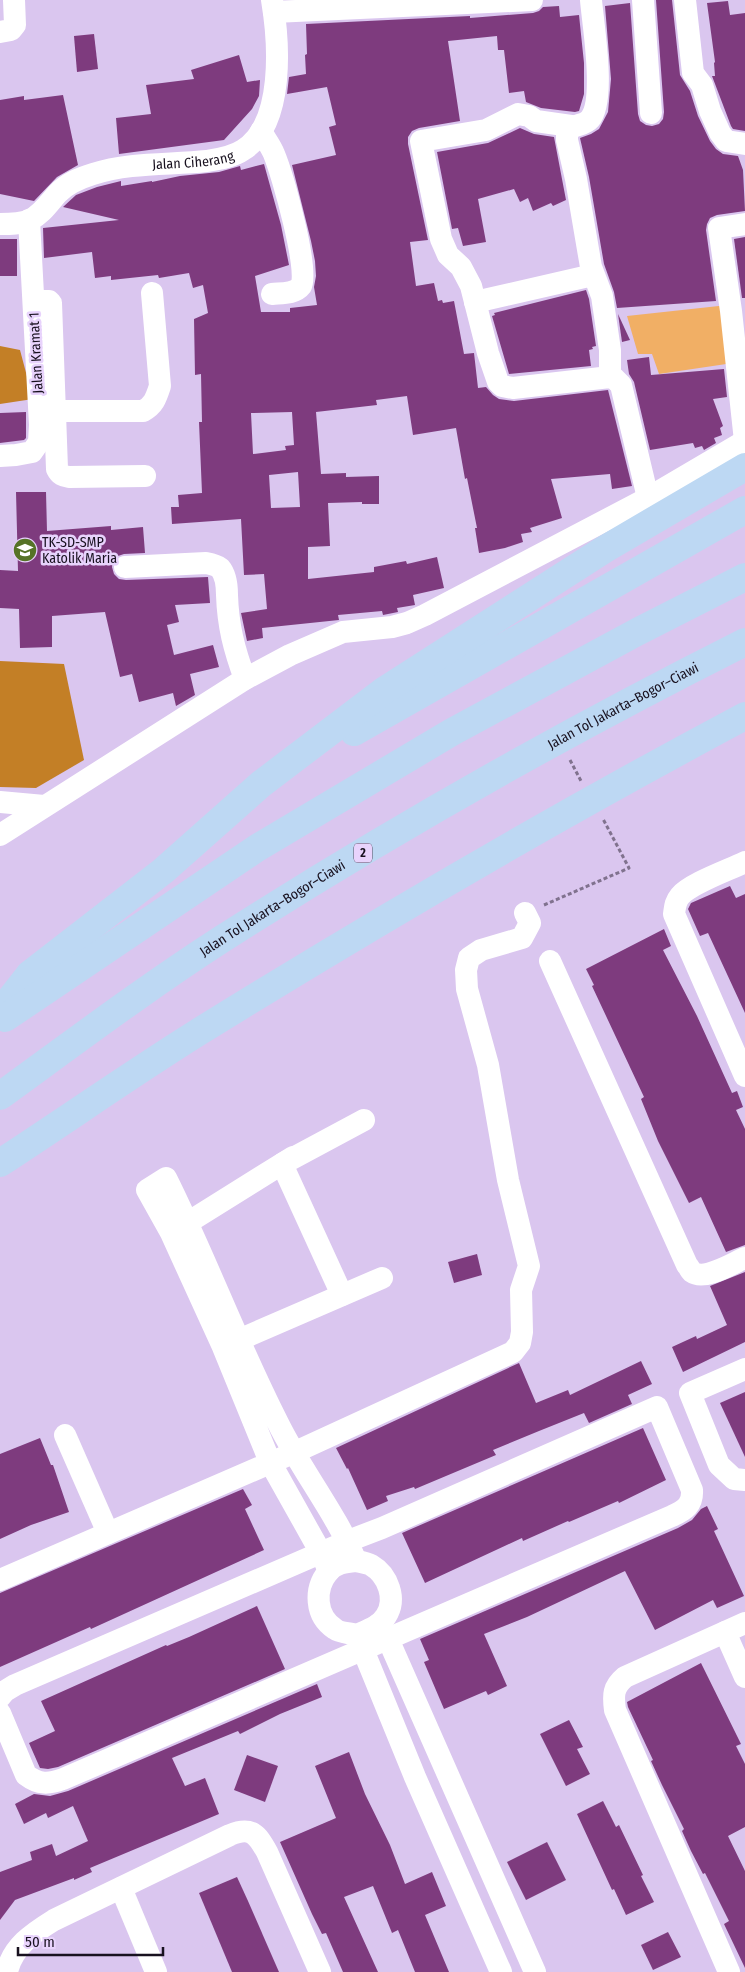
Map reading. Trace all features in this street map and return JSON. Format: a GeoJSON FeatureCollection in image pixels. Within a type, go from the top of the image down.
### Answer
{"type":"FeatureCollection","features":[{"type":"Feature","properties":{"kind":"highway"},"geometry":{"type":"LineString","coordinates":[[0,1012],[30,974],[162,871],[261,784],[385,690],[605,549],[745,467]]}},
{"type":"Feature","properties":{"kind":"highway"},"geometry":{"type":"LineString","coordinates":[[261,784],[745,510]]}},
{"type":"Feature","properties":{"kind":"highway"},"geometry":{"type":"LineString","coordinates":[[0,1022],[266,843],[452,732],[637,632],[745,577]]}},
{"type":"Feature","properties":{"kind":"highway","name":"Jalan Tol Jakarta–Bogor–Ciawi"},"geometry":{"type":"LineString","coordinates":[[0,1096],[221,940],[381,842],[591,722],[745,642]]}},
{"type":"Feature","properties":{"kind":"highway"},"geometry":{"type":"LineString","coordinates":[[0,1163],[196,1034],[426,895],[745,716]]}},
{"type":"Feature","properties":{"kind":"street"},"geometry":{"type":"LineString","coordinates":[[0,32],[11,30],[15,25],[14,0]]}},
{"type":"Feature","properties":{"kind":"street"},"geometry":{"type":"LineString","coordinates":[[273,6],[532,0]]}},
{"type":"Feature","properties":{"kind":"street"},"geometry":{"type":"LineString","coordinates":[[591,0],[598,78],[597,103],[590,120],[571,126],[536,121],[529,116],[518,114],[486,130],[421,141],[441,239],[448,255],[465,273],[471,286],[494,375],[498,382],[502,386],[513,388],[614,378],[621,385],[648,498]]}},
{"type":"Feature","properties":{"kind":"street"},"geometry":{"type":"LineString","coordinates":[[644,0],[651,113]]}},
{"type":"Feature","properties":{"kind":"street"},"geometry":{"type":"LineString","coordinates":[[685,0],[693,73],[702,85],[710,111],[720,133],[726,141],[745,144]]}},
{"type":"Feature","properties":{"kind":"street","name":"Jalan Ciherang"},"geometry":{"type":"LineString","coordinates":[[29,220],[40,213],[66,186],[82,177],[126,167],[223,158],[245,149],[261,131],[271,105],[278,67],[273,6]]}},
{"type":"Feature","properties":{"kind":"street"},"geometry":{"type":"LineString","coordinates":[[571,126],[567,131],[567,140],[593,275],[602,296],[610,350],[610,377]]}},
{"type":"Feature","properties":{"kind":"street"},"geometry":{"type":"LineString","coordinates":[[261,131],[274,154],[282,179],[298,239],[304,272],[300,286],[296,290],[289,293],[272,294]]}},
{"type":"Feature","properties":{"kind":"street"},"geometry":{"type":"LineString","coordinates":[[0,224],[29,220]]}},
{"type":"Feature","properties":{"kind":"street","name":"Jalan Kramat 1"},"geometry":{"type":"LineString","coordinates":[[0,456],[32,452],[39,442],[40,425],[29,220]]}},
{"type":"Feature","properties":{"kind":"street"},"geometry":{"type":"LineString","coordinates":[[0,835],[245,679],[290,655],[343,632],[392,627],[407,623],[648,498],[745,441],[731,312],[719,228],[745,224]]}},
{"type":"Feature","properties":{"kind":"street"},"geometry":{"type":"LineString","coordinates":[[475,302],[593,275]]}},
{"type":"Feature","properties":{"kind":"street"},"geometry":{"type":"LineString","coordinates":[[56,411],[143,411],[151,407],[156,400],[160,386],[152,292]]}},
{"type":"Feature","properties":{"kind":"street"},"geometry":{"type":"LineString","coordinates":[[34,301],[49,301],[51,303],[57,469],[61,475],[69,477],[145,476]]}},
{"type":"Feature","properties":{"kind":"street"},"geometry":{"type":"LineString","coordinates":[[125,567],[206,563],[220,568],[227,588],[230,632],[245,679]]}},
{"type":"Feature","properties":{"kind":"street"},"geometry":{"type":"LineString","coordinates":[[0,802],[44,806]]}},
{"type":"Feature","properties":{"kind":"street"},"geometry":{"type":"LineString","coordinates":[[745,862],[689,889],[680,896],[675,904],[674,914],[745,1076]]}},
{"type":"Feature","properties":{"kind":"street"},"geometry":{"type":"LineString","coordinates":[[0,1580],[293,1453],[513,1352],[520,1343],[522,1332],[522,1290],[529,1266],[510,1190],[488,1065],[467,989],[466,970],[470,958],[481,950],[522,938],[530,923],[525,913]]}},
{"type":"Feature","properties":{"kind":"street"},"geometry":{"type":"LineString","coordinates":[[550,961],[687,1265],[692,1272],[710,1274],[745,1258]]}},
{"type":"Feature","properties":{"kind":"street"},"geometry":{"type":"LineString","coordinates":[[362,1116],[180,1228],[231,1343],[293,1453],[352,1551],[382,1574],[390,1586],[391,1601],[384,1632],[535,1972]]}},
{"type":"Feature","properties":{"kind":"street"},"geometry":{"type":"LineString","coordinates":[[282,1164],[342,1295]]}},
{"type":"Feature","properties":{"kind":"street"},"geometry":{"type":"LineString","coordinates":[[231,1343],[382,1278]]}},
{"type":"Feature","properties":{"kind":"street"},"geometry":{"type":"LineString","coordinates":[[231,1343],[270,1462],[325,1562],[318,1590],[320,1613],[335,1630],[360,1643],[415,1777],[501,1972]]}},
{"type":"Feature","properties":{"kind":"street"},"geometry":{"type":"LineString","coordinates":[[745,1369],[690,1393],[719,1465],[734,1479],[745,1480]]}},
{"type":"Feature","properties":{"kind":"street"},"geometry":{"type":"LineString","coordinates":[[0,1697],[5,1691],[15,1685],[325,1562],[342,1563],[352,1551],[382,1528],[657,1407],[688,1477],[692,1490],[692,1499],[684,1510],[384,1632],[360,1643],[317,1668],[63,1779],[50,1783],[33,1780],[26,1775],[0,1713]]}},
{"type":"Feature","properties":{"kind":"street"},"geometry":{"type":"LineString","coordinates":[[65,1435],[108,1533]]}},
{"type":"Feature","properties":{"kind":"street"},"geometry":{"type":"LineString","coordinates":[[730,1972],[615,1710],[613,1694],[616,1685],[625,1677],[735,1628],[745,1677]]}},
{"type":"Feature","properties":{"kind":"street"},"geometry":{"type":"LineString","coordinates":[[7,1972],[14,1952],[38,1930],[240,1831],[255,1834],[267,1852],[320,1972]]}},
{"type":"Feature","properties":{"kind":"street"},"geometry":{"type":"LineString","coordinates":[[121,1888],[156,1972]]}},
{"type":"Feature","properties":{"kind":"path"},"geometry":{"type":"LineString","coordinates":[[525,913],[629,868]]}},
{"type":"Feature","properties":{"kind":"shaded area"},"geometry":{"type":"Polygon","coordinates":[[[728,305],[733,363],[659,374],[652,354],[638,354],[627,316],[728,305]]]}},
{"type":"Feature","properties":{"kind":"shaded area"},"geometry":{"type":"Polygon","coordinates":[[[0,346],[20,350],[33,399],[0,404],[0,346]]]}},
{"type":"Feature","properties":{"kind":"shaded area"},"geometry":{"type":"Polygon","coordinates":[[[0,661],[64,664],[84,760],[36,788],[0,787],[0,661]]]}},
{"type":"Feature","properties":{"kind":"building"},"geometry":{"type":"Polygon","coordinates":[[[656,0],[672,0],[680,75],[690,91],[698,116],[710,141],[723,154],[738,156],[743,170],[745,211],[717,215],[710,218],[707,224],[706,230],[716,301],[617,308],[614,292],[604,264],[589,177],[580,138],[599,129],[608,112],[611,79],[605,6],[630,3],[638,114],[640,121],[646,125],[659,124],[663,119],[656,0]]]}},
{"type":"Feature","properties":{"kind":"building"},"geometry":{"type":"Polygon","coordinates":[[[728,1],[730,15],[745,13],[745,131],[733,129],[731,126],[712,76],[715,76],[715,62],[707,3],[728,1]]]}},
{"type":"Feature","properties":{"kind":"building"},"geometry":{"type":"Polygon","coordinates":[[[559,6],[560,17],[579,15],[584,63],[584,94],[579,111],[541,108],[526,102],[524,91],[509,93],[504,50],[498,50],[497,36],[448,41],[460,121],[419,128],[412,131],[408,137],[428,240],[410,242],[416,286],[434,283],[438,301],[442,300],[443,303],[454,301],[464,354],[474,353],[478,388],[486,387],[499,399],[514,401],[608,390],[632,486],[612,489],[610,474],[551,479],[562,518],[530,528],[532,532],[521,534],[523,542],[479,553],[475,528],[477,528],[467,478],[465,479],[456,428],[413,435],[407,396],[376,400],[377,405],[316,412],[321,474],[346,473],[346,477],[379,476],[379,504],[362,504],[362,502],[328,503],[330,546],[308,547],[308,579],[374,572],[374,567],[406,561],[407,564],[437,557],[444,588],[413,595],[415,605],[397,608],[398,612],[383,615],[382,611],[338,615],[339,620],[262,628],[263,638],[247,641],[241,613],[267,609],[264,574],[244,575],[241,519],[172,524],[171,507],[179,507],[178,495],[202,493],[199,422],[202,422],[201,374],[195,375],[194,319],[208,313],[203,285],[193,288],[189,273],[159,278],[158,275],[111,280],[111,276],[95,278],[92,252],[44,258],[43,228],[119,220],[63,207],[76,195],[97,187],[121,181],[121,186],[152,182],[180,176],[219,172],[240,166],[241,170],[264,164],[281,225],[289,265],[255,276],[261,312],[290,312],[290,308],[317,305],[314,287],[316,276],[315,261],[292,165],[336,155],[329,127],[336,125],[327,87],[287,94],[289,77],[306,74],[306,24],[470,16],[470,18],[533,13],[543,7],[559,6]],[[292,412],[251,413],[253,454],[286,450],[285,446],[294,445],[292,412]],[[298,472],[269,475],[271,508],[300,507],[298,472]]]}},
{"type":"Feature","properties":{"kind":"building"},"geometry":{"type":"Polygon","coordinates":[[[94,34],[98,69],[77,72],[74,36],[94,34]]]}},
{"type":"Feature","properties":{"kind":"building"},"geometry":{"type":"Polygon","coordinates":[[[239,55],[247,82],[260,80],[259,96],[252,109],[224,140],[119,154],[116,118],[151,114],[146,85],[194,79],[191,70],[239,55]]]}},
{"type":"Feature","properties":{"kind":"building"},"geometry":{"type":"Polygon","coordinates":[[[63,95],[78,165],[57,177],[34,201],[0,194],[0,100],[24,96],[24,100],[63,95]]]}},
{"type":"Feature","properties":{"kind":"building"},"geometry":{"type":"Polygon","coordinates":[[[520,128],[534,134],[554,137],[566,200],[553,206],[551,203],[533,211],[528,198],[520,202],[514,189],[478,199],[486,242],[463,246],[458,228],[452,229],[437,152],[488,143],[520,128]]]}},
{"type":"Feature","properties":{"kind":"building"},"geometry":{"type":"Polygon","coordinates":[[[745,237],[745,298],[742,298],[734,239],[745,237]]]}},
{"type":"Feature","properties":{"kind":"building"},"geometry":{"type":"Polygon","coordinates":[[[0,239],[17,239],[17,276],[0,276],[0,239]]]}},
{"type":"Feature","properties":{"kind":"building"},"geometry":{"type":"Polygon","coordinates":[[[586,290],[596,346],[589,350],[591,366],[509,374],[492,316],[495,315],[494,313],[586,290]]]}},
{"type":"Feature","properties":{"kind":"building"},"geometry":{"type":"Polygon","coordinates":[[[618,314],[630,340],[622,342],[618,314]]]}},
{"type":"Feature","properties":{"kind":"building"},"geometry":{"type":"Polygon","coordinates":[[[649,357],[651,375],[724,369],[727,397],[713,399],[723,426],[720,428],[722,435],[714,438],[716,443],[704,450],[702,446],[695,448],[693,443],[650,450],[634,382],[629,374],[627,360],[649,357]]]}},
{"type":"Feature","properties":{"kind":"building"},"geometry":{"type":"Polygon","coordinates":[[[26,412],[26,438],[24,440],[0,443],[0,413],[26,412]]]}},
{"type":"Feature","properties":{"kind":"building"},"geometry":{"type":"Polygon","coordinates":[[[16,492],[46,492],[47,531],[111,526],[111,530],[143,527],[145,553],[124,554],[118,556],[113,561],[114,574],[119,579],[208,577],[210,603],[175,605],[179,622],[167,625],[174,655],[213,645],[219,667],[190,674],[195,695],[176,706],[173,693],[139,702],[132,674],[120,677],[105,612],[52,616],[52,647],[20,648],[19,609],[0,608],[0,570],[18,571],[16,492]]]}},
{"type":"Feature","properties":{"kind":"building"},"geometry":{"type":"Polygon","coordinates":[[[730,886],[736,898],[745,894],[745,1013],[708,933],[700,936],[688,909],[691,903],[730,886]]]}},
{"type":"Feature","properties":{"kind":"building"},"geometry":{"type":"Polygon","coordinates":[[[664,929],[671,946],[663,950],[697,1016],[732,1093],[737,1091],[743,1107],[736,1110],[745,1129],[745,1245],[726,1252],[701,1197],[689,1203],[658,1141],[641,1099],[644,1097],[592,986],[594,985],[586,969],[664,929]]]}},
{"type":"Feature","properties":{"kind":"building"},"geometry":{"type":"Polygon","coordinates":[[[477,1254],[482,1275],[454,1283],[448,1262],[477,1254]]]}},
{"type":"Feature","properties":{"kind":"building"},"geometry":{"type":"Polygon","coordinates":[[[745,1272],[745,1342],[683,1372],[672,1347],[696,1336],[697,1339],[727,1325],[710,1286],[745,1272]]]}},
{"type":"Feature","properties":{"kind":"building"},"geometry":{"type":"Polygon","coordinates":[[[641,1361],[652,1384],[628,1395],[632,1404],[589,1423],[584,1413],[539,1431],[493,1450],[496,1455],[415,1489],[414,1487],[386,1496],[388,1501],[367,1510],[348,1468],[336,1448],[519,1363],[536,1403],[568,1390],[570,1395],[641,1361]]]}},
{"type":"Feature","properties":{"kind":"building"},"geometry":{"type":"Polygon","coordinates":[[[745,1392],[745,1457],[720,1403],[745,1392]]]}},
{"type":"Feature","properties":{"kind":"building"},"geometry":{"type":"Polygon","coordinates":[[[643,1428],[666,1480],[619,1503],[618,1501],[523,1541],[522,1538],[425,1583],[402,1533],[643,1428]]]}},
{"type":"Feature","properties":{"kind":"building"},"geometry":{"type":"Polygon","coordinates":[[[40,1438],[51,1465],[53,1465],[69,1512],[31,1525],[0,1539],[0,1454],[40,1438]]]}},
{"type":"Feature","properties":{"kind":"building"},"geometry":{"type":"Polygon","coordinates":[[[243,1489],[252,1505],[245,1509],[264,1550],[91,1629],[90,1627],[0,1667],[0,1593],[243,1489]]]}},
{"type":"Feature","properties":{"kind":"building"},"geometry":{"type":"Polygon","coordinates":[[[707,1506],[718,1529],[714,1531],[744,1596],[717,1608],[713,1600],[655,1630],[625,1571],[527,1617],[484,1634],[507,1686],[488,1695],[486,1691],[444,1709],[424,1662],[429,1660],[420,1639],[678,1528],[692,1520],[701,1509],[707,1506]]]}},
{"type":"Feature","properties":{"kind":"building"},"geometry":{"type":"Polygon","coordinates":[[[257,1606],[285,1669],[58,1767],[40,1768],[29,1743],[55,1731],[41,1701],[257,1606]]]}},
{"type":"Feature","properties":{"kind":"building"},"geometry":{"type":"Polygon","coordinates":[[[701,1663],[741,1744],[736,1746],[745,1764],[745,1827],[728,1836],[745,1871],[745,1968],[724,1924],[729,1921],[705,1873],[703,1874],[691,1851],[682,1831],[684,1829],[651,1761],[653,1760],[627,1702],[701,1663]]]}},
{"type":"Feature","properties":{"kind":"building"},"geometry":{"type":"Polygon","coordinates":[[[317,1684],[322,1697],[280,1714],[240,1734],[238,1731],[172,1758],[185,1786],[205,1778],[219,1814],[90,1868],[92,1872],[74,1880],[74,1878],[15,1900],[0,1920],[0,1872],[32,1860],[30,1852],[52,1844],[56,1856],[88,1841],[73,1806],[48,1818],[46,1813],[24,1824],[15,1804],[34,1794],[50,1796],[68,1791],[317,1684]]]}},
{"type":"Feature","properties":{"kind":"building"},"geometry":{"type":"Polygon","coordinates":[[[569,1720],[583,1747],[577,1749],[590,1774],[566,1786],[540,1734],[569,1720]]]}},
{"type":"Feature","properties":{"kind":"building"},"geometry":{"type":"Polygon","coordinates":[[[349,1752],[365,1794],[390,1845],[405,1884],[432,1872],[446,1906],[425,1915],[449,1972],[415,1972],[398,1930],[392,1933],[373,1886],[344,1897],[378,1972],[343,1972],[326,1933],[322,1934],[312,1914],[280,1842],[336,1818],[315,1766],[349,1752]]]}},
{"type":"Feature","properties":{"kind":"building"},"geometry":{"type":"Polygon","coordinates":[[[247,1755],[278,1766],[265,1802],[234,1790],[247,1755]]]}},
{"type":"Feature","properties":{"kind":"building"},"geometry":{"type":"Polygon","coordinates":[[[603,1801],[616,1827],[619,1825],[654,1902],[626,1915],[614,1889],[612,1890],[577,1814],[603,1801]]]}},
{"type":"Feature","properties":{"kind":"building"},"geometry":{"type":"Polygon","coordinates":[[[547,1842],[566,1880],[526,1900],[507,1862],[547,1842]]]}},
{"type":"Feature","properties":{"kind":"building"},"geometry":{"type":"Polygon","coordinates":[[[237,1877],[279,1972],[232,1972],[199,1893],[237,1877]]]}},
{"type":"Feature","properties":{"kind":"building"},"geometry":{"type":"Polygon","coordinates":[[[668,1932],[681,1957],[653,1970],[641,1945],[668,1932]]]}},
{"type":"Feature","properties":{"kind":"place","name":"TK-SD-SMP Katolik Maria"},"geometry":{"type":"Point","coordinates":[25,550]}}]}
